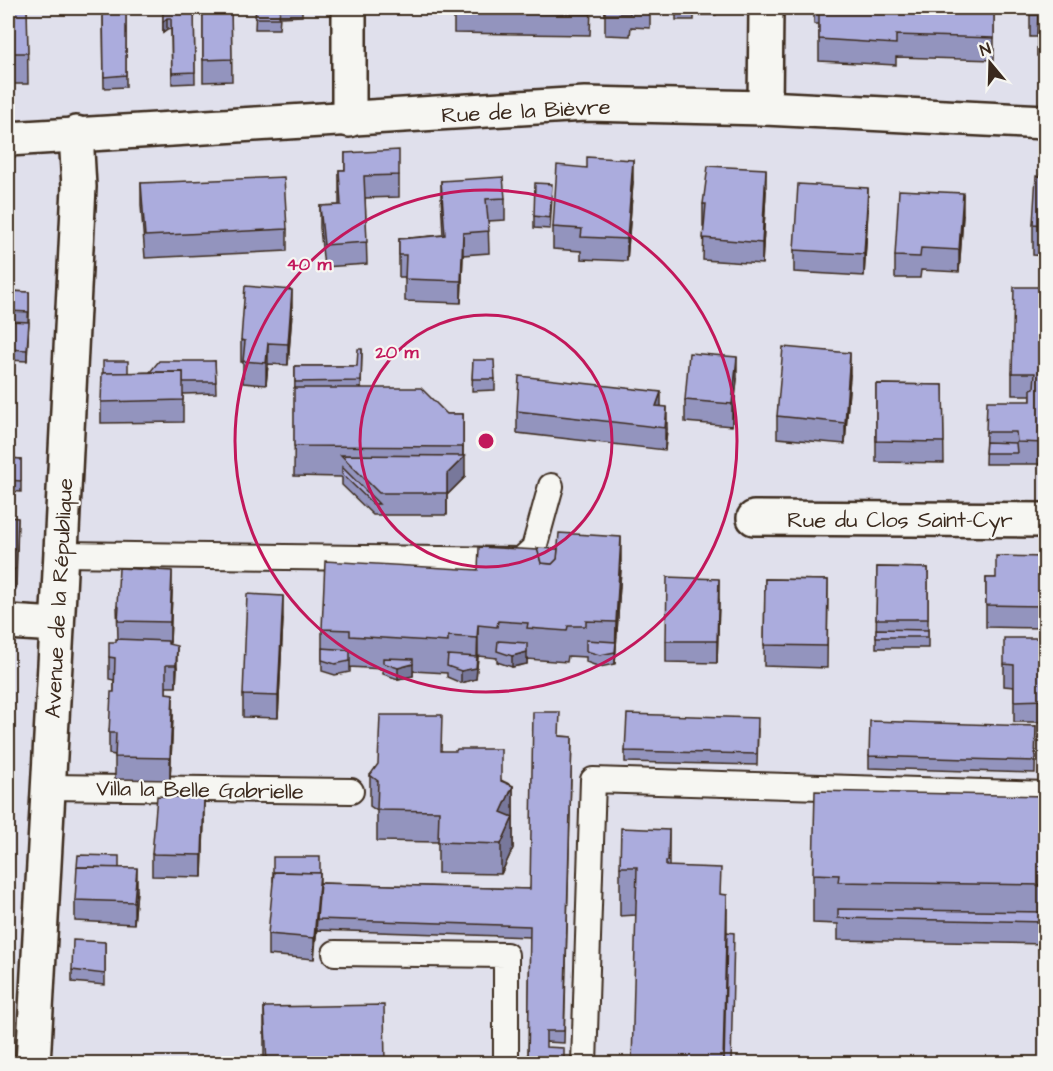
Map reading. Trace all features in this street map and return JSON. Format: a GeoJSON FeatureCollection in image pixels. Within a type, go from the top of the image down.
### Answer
{"type":"FeatureCollection","features":[{"type":"Feature","properties":{"kind":"street"},"geometry":{"type":"LineString","coordinates":[[349,8],[349,120]]}},
{"type":"Feature","properties":{"kind":"street"},"geometry":{"type":"LineString","coordinates":[[765,108],[766,8]]}},
{"type":"Feature","properties":{"kind":"street","name":"Rue de la Bièvre"},"geometry":{"type":"LineString","coordinates":[[8,139],[76,133],[349,120],[585,104],[765,108],[1046,122]]}},
{"type":"Feature","properties":{"kind":"street","name":"Avenue de la République"},"geometry":{"type":"LineString","coordinates":[[33,1064],[79,187],[76,133]]}},
{"type":"Feature","properties":{"kind":"street","name":"Rue du Clos Saint-Cyr"},"geometry":{"type":"LineString","coordinates":[[754,518],[1046,520]]}},
{"type":"Feature","properties":{"kind":"street"},"geometry":{"type":"LineString","coordinates":[[8,622],[57,625]]}},
{"type":"Feature","properties":{"kind":"lane"},"geometry":{"type":"LineString","coordinates":[[61,554],[520,560],[534,548],[551,486]]}},
{"type":"Feature","properties":{"kind":"lane"},"geometry":{"type":"LineString","coordinates":[[584,1064],[593,780],[1046,794]]}},
{"type":"Feature","properties":{"kind":"lane","name":"Villa la Belle Gabrielle"},"geometry":{"type":"LineString","coordinates":[[48,787],[351,791]]}},
{"type":"Feature","properties":{"kind":"lane"},"geometry":{"type":"LineString","coordinates":[[335,953],[506,955],[506,1064]]}},
{"type":"Feature","properties":{"kind":"building"},"geometry":{"type":"Polygon","coordinates":[[[8,8],[27,8],[28,53],[8,53],[8,8]]]}},
{"type":"Feature","properties":{"kind":"building"},"geometry":{"type":"Polygon","coordinates":[[[163,8],[194,8],[195,72],[172,73],[171,18],[163,22],[163,8]]]}},
{"type":"Feature","properties":{"kind":"building"},"geometry":{"type":"Polygon","coordinates":[[[203,8],[231,8],[232,59],[203,60],[203,8]]]}},
{"type":"Feature","properties":{"kind":"building"},"geometry":{"type":"Polygon","coordinates":[[[256,8],[280,8],[279,18],[255,18],[256,8]]]}},
{"type":"Feature","properties":{"kind":"building"},"geometry":{"type":"Polygon","coordinates":[[[454,8],[590,8],[590,14],[454,11],[454,8]]]}},
{"type":"Feature","properties":{"kind":"building"},"geometry":{"type":"Polygon","coordinates":[[[605,8],[630,8],[630,14],[605,14],[605,8]]]}},
{"type":"Feature","properties":{"kind":"building"},"geometry":{"type":"Polygon","coordinates":[[[819,8],[868,8],[868,10],[897,11],[897,8],[994,8],[994,38],[896,35],[896,44],[819,39],[819,8]]]}},
{"type":"Feature","properties":{"kind":"building"},"geometry":{"type":"Polygon","coordinates":[[[1030,8],[1046,8],[1046,35],[1037,35],[1038,15],[1030,15],[1030,8]]]}},
{"type":"Feature","properties":{"kind":"building"},"geometry":{"type":"Polygon","coordinates":[[[126,10],[126,75],[104,77],[103,11],[126,10]]]}},
{"type":"Feature","properties":{"kind":"building"},"geometry":{"type":"Polygon","coordinates":[[[399,150],[399,175],[364,176],[367,242],[324,245],[320,206],[341,205],[339,170],[345,170],[345,153],[399,150]]]}},
{"type":"Feature","properties":{"kind":"building"},"geometry":{"type":"Polygon","coordinates":[[[587,157],[633,160],[627,239],[581,237],[582,229],[553,227],[557,165],[587,168],[587,157]]]}},
{"type":"Feature","properties":{"kind":"building"},"geometry":{"type":"Polygon","coordinates":[[[708,166],[766,169],[762,243],[703,238],[706,204],[703,204],[708,166]]]}},
{"type":"Feature","properties":{"kind":"building"},"geometry":{"type":"Polygon","coordinates":[[[1036,176],[1046,177],[1046,225],[1033,224],[1036,176]]]}},
{"type":"Feature","properties":{"kind":"building"},"geometry":{"type":"Polygon","coordinates":[[[284,177],[287,229],[145,236],[141,183],[284,177]]]}},
{"type":"Feature","properties":{"kind":"building"},"geometry":{"type":"Polygon","coordinates":[[[503,177],[505,198],[486,199],[489,231],[463,233],[461,281],[405,279],[406,255],[399,255],[399,239],[445,235],[441,181],[503,177]]]}},
{"type":"Feature","properties":{"kind":"building"},"geometry":{"type":"Polygon","coordinates":[[[535,183],[552,184],[550,218],[534,216],[535,183]]]}},
{"type":"Feature","properties":{"kind":"building"},"geometry":{"type":"Polygon","coordinates":[[[798,184],[868,188],[864,254],[794,250],[798,184]]]}},
{"type":"Feature","properties":{"kind":"building"},"geometry":{"type":"Polygon","coordinates":[[[899,190],[963,193],[959,250],[921,248],[920,257],[895,256],[899,190]]]}},
{"type":"Feature","properties":{"kind":"building"},"geometry":{"type":"Polygon","coordinates":[[[245,286],[292,290],[288,344],[268,343],[266,363],[243,361],[245,341],[241,340],[245,286]]]}},
{"type":"Feature","properties":{"kind":"building"},"geometry":{"type":"Polygon","coordinates":[[[1014,287],[1046,287],[1046,443],[1017,442],[1016,432],[986,432],[987,401],[1031,401],[1031,389],[1034,388],[1035,373],[1012,373],[1014,287]]]}},
{"type":"Feature","properties":{"kind":"building"},"geometry":{"type":"Polygon","coordinates":[[[8,291],[29,292],[29,312],[8,311],[8,291]]]}},
{"type":"Feature","properties":{"kind":"building"},"geometry":{"type":"Polygon","coordinates":[[[8,321],[29,322],[27,350],[8,349],[8,321]]]}},
{"type":"Feature","properties":{"kind":"building"},"geometry":{"type":"Polygon","coordinates":[[[783,347],[850,353],[845,423],[777,416],[783,347]]]}},
{"type":"Feature","properties":{"kind":"building"},"geometry":{"type":"Polygon","coordinates":[[[358,349],[362,349],[361,381],[295,382],[295,366],[357,366],[358,349]]]}},
{"type":"Feature","properties":{"kind":"building"},"geometry":{"type":"Polygon","coordinates":[[[689,353],[737,357],[732,404],[685,400],[689,353]]]}},
{"type":"Feature","properties":{"kind":"building"},"geometry":{"type":"Polygon","coordinates":[[[473,360],[494,360],[495,379],[472,379],[473,360]]]}},
{"type":"Feature","properties":{"kind":"building"},"geometry":{"type":"Polygon","coordinates":[[[103,361],[128,361],[128,373],[103,373],[103,361]]]}},
{"type":"Feature","properties":{"kind":"building"},"geometry":{"type":"Polygon","coordinates":[[[159,361],[215,361],[216,382],[183,382],[183,372],[150,372],[159,361]]]}},
{"type":"Feature","properties":{"kind":"building"},"geometry":{"type":"Polygon","coordinates":[[[183,372],[183,400],[101,402],[102,373],[183,372]]]}},
{"type":"Feature","properties":{"kind":"building"},"geometry":{"type":"Polygon","coordinates":[[[519,376],[661,392],[656,406],[667,407],[665,428],[517,411],[519,376]]]}},
{"type":"Feature","properties":{"kind":"building"},"geometry":{"type":"Polygon","coordinates":[[[876,384],[943,385],[944,442],[876,441],[876,384]]]}},
{"type":"Feature","properties":{"kind":"building"},"geometry":{"type":"Polygon","coordinates":[[[294,388],[421,388],[447,414],[463,414],[463,447],[294,446],[294,388]]]}},
{"type":"Feature","properties":{"kind":"building"},"geometry":{"type":"Polygon","coordinates":[[[986,442],[1016,443],[1017,453],[985,453],[986,442]]]}},
{"type":"Feature","properties":{"kind":"building"},"geometry":{"type":"Polygon","coordinates":[[[341,455],[465,456],[447,474],[447,493],[379,493],[341,455]]]}},
{"type":"Feature","properties":{"kind":"building"},"geometry":{"type":"Polygon","coordinates":[[[8,458],[21,459],[21,481],[8,480],[8,458]]]}},
{"type":"Feature","properties":{"kind":"building"},"geometry":{"type":"Polygon","coordinates":[[[342,467],[379,504],[373,504],[342,474],[342,467]]]}},
{"type":"Feature","properties":{"kind":"building"},"geometry":{"type":"Polygon","coordinates":[[[8,517],[18,518],[16,568],[8,575],[8,517]]]}},
{"type":"Feature","properties":{"kind":"building"},"geometry":{"type":"Polygon","coordinates":[[[559,533],[621,537],[616,622],[586,621],[586,626],[568,626],[567,631],[527,628],[528,623],[498,621],[497,627],[478,625],[477,638],[448,636],[448,642],[350,636],[350,630],[322,629],[325,561],[478,570],[479,547],[538,550],[541,563],[552,564],[557,559],[559,533]]]}},
{"type":"Feature","properties":{"kind":"building"},"geometry":{"type":"Polygon","coordinates":[[[537,548],[558,549],[557,559],[552,564],[541,563],[537,548]]]}},
{"type":"Feature","properties":{"kind":"building"},"geometry":{"type":"Polygon","coordinates":[[[996,556],[1046,557],[1046,606],[986,605],[986,578],[996,578],[996,556]]]}},
{"type":"Feature","properties":{"kind":"building"},"geometry":{"type":"Polygon","coordinates":[[[877,567],[928,568],[928,619],[876,619],[877,567]]]}},
{"type":"Feature","properties":{"kind":"building"},"geometry":{"type":"Polygon","coordinates":[[[119,568],[172,571],[170,622],[118,621],[119,568]]]}},
{"type":"Feature","properties":{"kind":"building"},"geometry":{"type":"Polygon","coordinates":[[[667,577],[719,579],[717,641],[666,641],[667,577]]]}},
{"type":"Feature","properties":{"kind":"building"},"geometry":{"type":"Polygon","coordinates":[[[765,579],[828,580],[827,646],[764,645],[765,579]]]}},
{"type":"Feature","properties":{"kind":"building"},"geometry":{"type":"Polygon","coordinates":[[[247,594],[283,596],[278,696],[243,695],[247,594]]]}},
{"type":"Feature","properties":{"kind":"building"},"geometry":{"type":"Polygon","coordinates":[[[876,629],[928,630],[928,637],[876,637],[876,629]]]}},
{"type":"Feature","properties":{"kind":"building"},"geometry":{"type":"Polygon","coordinates":[[[1004,638],[1046,638],[1046,700],[1014,701],[1014,665],[1004,664],[1004,638]]]}},
{"type":"Feature","properties":{"kind":"building"},"geometry":{"type":"Polygon","coordinates":[[[116,639],[168,641],[168,644],[177,646],[176,665],[166,665],[166,693],[173,694],[170,758],[115,757],[116,733],[109,733],[115,658],[109,657],[109,642],[116,642],[116,639]]]}},
{"type":"Feature","properties":{"kind":"building"},"geometry":{"type":"Polygon","coordinates":[[[586,640],[616,642],[615,652],[600,655],[586,651],[586,640]]]}},
{"type":"Feature","properties":{"kind":"building"},"geometry":{"type":"Polygon","coordinates":[[[498,641],[527,643],[527,652],[512,656],[497,651],[498,641]]]}},
{"type":"Feature","properties":{"kind":"building"},"geometry":{"type":"Polygon","coordinates":[[[322,648],[350,650],[350,661],[335,664],[322,660],[322,648]]]}},
{"type":"Feature","properties":{"kind":"building"},"geometry":{"type":"Polygon","coordinates":[[[448,655],[477,657],[476,668],[461,671],[447,666],[448,655]]]}},
{"type":"Feature","properties":{"kind":"building"},"geometry":{"type":"Polygon","coordinates":[[[383,658],[413,659],[413,664],[398,668],[383,663],[383,658]]]}},
{"type":"Feature","properties":{"kind":"building"},"geometry":{"type":"Polygon","coordinates":[[[533,712],[560,712],[559,736],[572,737],[564,1031],[546,1031],[546,1047],[564,1048],[564,1064],[528,1064],[530,926],[317,919],[320,883],[530,889],[533,712]]]}},
{"type":"Feature","properties":{"kind":"building"},"geometry":{"type":"Polygon","coordinates":[[[627,714],[758,718],[757,754],[625,751],[627,714]]]}},
{"type":"Feature","properties":{"kind":"building"},"geometry":{"type":"Polygon","coordinates":[[[380,715],[442,715],[441,751],[501,749],[501,781],[513,786],[501,812],[513,817],[501,844],[438,842],[439,811],[377,810],[378,781],[370,775],[378,764],[380,715]]]}},
{"type":"Feature","properties":{"kind":"building"},"geometry":{"type":"Polygon","coordinates":[[[870,721],[1036,726],[1035,761],[869,756],[870,721]]]}},
{"type":"Feature","properties":{"kind":"building"},"geometry":{"type":"Polygon","coordinates":[[[815,791],[1046,796],[1046,885],[838,882],[839,875],[813,874],[815,791]]]}},
{"type":"Feature","properties":{"kind":"building"},"geometry":{"type":"Polygon","coordinates":[[[157,796],[204,798],[202,855],[152,854],[157,796]]]}},
{"type":"Feature","properties":{"kind":"building"},"geometry":{"type":"Polygon","coordinates":[[[621,828],[669,830],[666,866],[721,868],[720,894],[727,895],[723,1064],[632,1064],[637,867],[620,867],[621,828]]]}},
{"type":"Feature","properties":{"kind":"building"},"geometry":{"type":"Polygon","coordinates":[[[78,855],[119,856],[119,868],[77,867],[78,855]]]}},
{"type":"Feature","properties":{"kind":"building"},"geometry":{"type":"Polygon","coordinates":[[[273,857],[320,857],[320,873],[274,872],[273,882],[273,857]]]}},
{"type":"Feature","properties":{"kind":"building"},"geometry":{"type":"Polygon","coordinates":[[[77,867],[137,868],[134,902],[75,900],[77,867]]]}},
{"type":"Feature","properties":{"kind":"building"},"geometry":{"type":"Polygon","coordinates":[[[274,872],[320,873],[314,938],[268,934],[274,872]]]}},
{"type":"Feature","properties":{"kind":"building"},"geometry":{"type":"Polygon","coordinates":[[[838,909],[1046,912],[1046,922],[838,918],[838,909]]]}},
{"type":"Feature","properties":{"kind":"building"},"geometry":{"type":"Polygon","coordinates":[[[727,932],[734,933],[731,1064],[724,1064],[727,932]]]}},
{"type":"Feature","properties":{"kind":"building"},"geometry":{"type":"Polygon","coordinates":[[[73,940],[105,942],[105,974],[72,970],[73,940]]]}},
{"type":"Feature","properties":{"kind":"building"},"geometry":{"type":"Polygon","coordinates":[[[384,1005],[385,1064],[267,1064],[264,1007],[384,1005]]]}}]}
